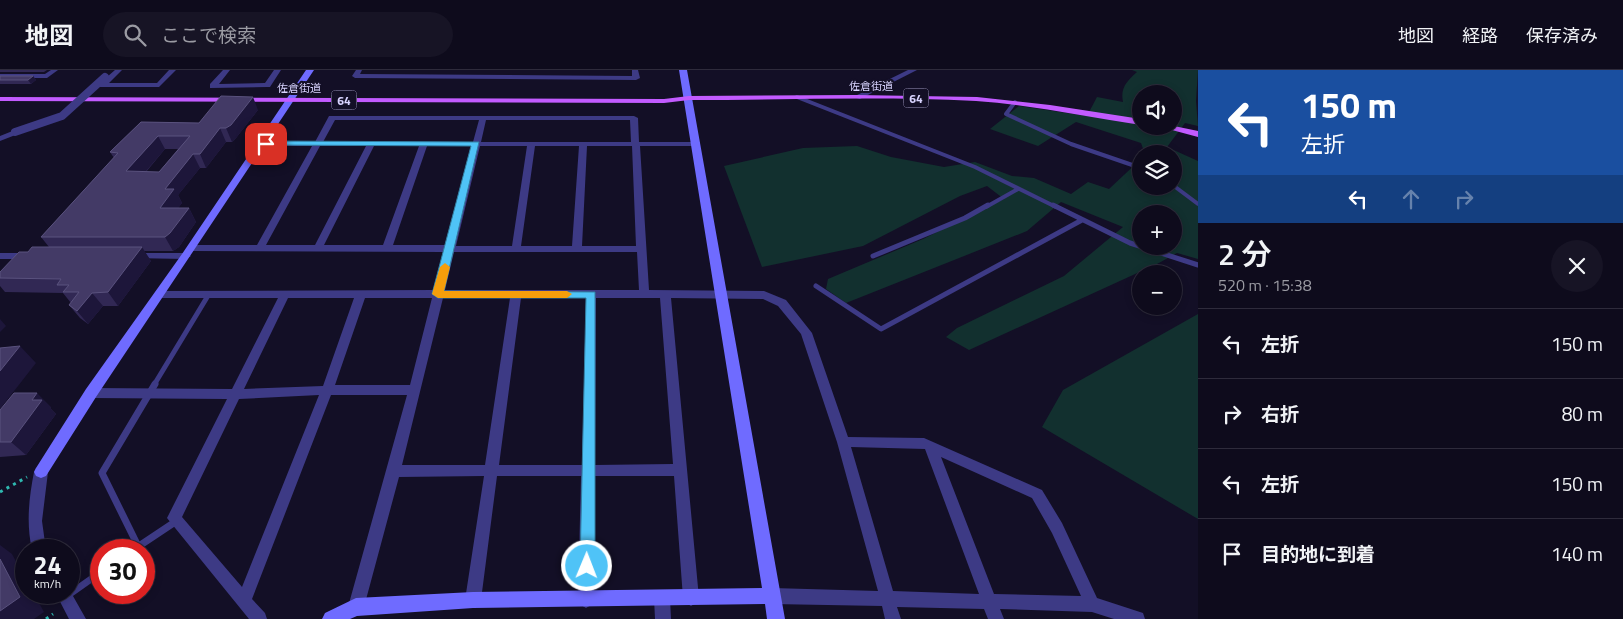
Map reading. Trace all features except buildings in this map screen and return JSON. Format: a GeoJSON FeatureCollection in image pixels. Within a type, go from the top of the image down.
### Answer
{"type":"FeatureCollection","features":[{"type":"Feature","properties":{"kind":"main road","name":"佐倉街道"},"geometry":{"type":"LineString","coordinates":[[0,93],[664,101],[689,98],[857,97],[1015,102],[1132,121]]}},
{"type":"Feature","properties":{"kind":"main road","name":"佐倉街道"},"geometry":{"type":"LineString","coordinates":[[0,98],[292,97]]}},
{"type":"Feature","properties":{"kind":"main road"},"geometry":{"type":"LineString","coordinates":[[1182,131],[1198,134]]}},
{"type":"Feature","properties":{"kind":"street"},"geometry":{"type":"LineString","coordinates":[[0,76],[47,76],[55,70]]}},
{"type":"Feature","properties":{"kind":"street"},"geometry":{"type":"LineString","coordinates":[[118,71],[103,85],[158,85],[173,70]]}},
{"type":"Feature","properties":{"kind":"street"},"geometry":{"type":"LineString","coordinates":[[227,70],[213,86],[267,85],[278,70]]}},
{"type":"Feature","properties":{"kind":"street"},"geometry":{"type":"LineString","coordinates":[[37,539],[34,520],[35,474],[189,252],[310,70]]}},
{"type":"Feature","properties":{"kind":"street"},"geometry":{"type":"LineString","coordinates":[[358,70],[355,76],[495,73],[636,78],[635,70]]}},
{"type":"Feature","properties":{"kind":"street"},"geometry":{"type":"LineString","coordinates":[[683,70],[776,619]]}},
{"type":"Feature","properties":{"kind":"street"},"geometry":{"type":"LineString","coordinates":[[857,97],[914,70]]}},
{"type":"Feature","properties":{"kind":"street"},"geometry":{"type":"LineString","coordinates":[[0,139],[62,116],[109,73],[118,71]]}},
{"type":"Feature","properties":{"kind":"street"},"geometry":{"type":"LineString","coordinates":[[260,248],[332,118],[634,118],[644,294]]}},
{"type":"Feature","properties":{"kind":"street"},"geometry":{"type":"LineString","coordinates":[[356,607],[394,471],[482,118]]}},
{"type":"Feature","properties":{"kind":"street"},"geometry":{"type":"LineString","coordinates":[[261,144],[696,144]]}},
{"type":"Feature","properties":{"kind":"street"},"geometry":{"type":"LineString","coordinates":[[318,248],[370,144]]}},
{"type":"Feature","properties":{"kind":"street"},"geometry":{"type":"LineString","coordinates":[[387,248],[424,144]]}},
{"type":"Feature","properties":{"kind":"street"},"geometry":{"type":"LineString","coordinates":[[516,248],[531,144]]}},
{"type":"Feature","properties":{"kind":"street"},"geometry":{"type":"LineString","coordinates":[[577,248],[582,144]]}},
{"type":"Feature","properties":{"kind":"street"},"geometry":{"type":"LineString","coordinates":[[120,256],[260,248],[642,249]]}},
{"type":"Feature","properties":{"kind":"street"},"geometry":{"type":"LineString","coordinates":[[0,256],[44,256]]}},
{"type":"Feature","properties":{"kind":"street"},"geometry":{"type":"LineString","coordinates":[[160,294],[764,295],[782,303],[806,333],[844,442],[893,619]]}},
{"type":"Feature","properties":{"kind":"street"},"geometry":{"type":"LineString","coordinates":[[259,619],[175,522],[174,518],[284,294]]}},
{"type":"Feature","properties":{"kind":"street"},"geometry":{"type":"LineString","coordinates":[[244,600],[327,390],[361,294]]}},
{"type":"Feature","properties":{"kind":"street"},"geometry":{"type":"LineString","coordinates":[[472,600],[516,294]]}},
{"type":"Feature","properties":{"kind":"street"},"geometry":{"type":"LineString","coordinates":[[586,600],[591,294]]}},
{"type":"Feature","properties":{"kind":"street"},"geometry":{"type":"LineString","coordinates":[[665,294],[691,598]]}},
{"type":"Feature","properties":{"kind":"street"},"geometry":{"type":"LineString","coordinates":[[91,393],[236,394],[327,390],[414,390]]}},
{"type":"Feature","properties":{"kind":"street"},"geometry":{"type":"LineString","coordinates":[[844,442],[924,442],[1037,494],[1057,528],[1092,604]]}},
{"type":"Feature","properties":{"kind":"street"},"geometry":{"type":"LineString","coordinates":[[930,445],[996,619]]}},
{"type":"Feature","properties":{"kind":"street"},"geometry":{"type":"LineString","coordinates":[[394,471],[680,470]]}},
{"type":"Feature","properties":{"kind":"street"},"geometry":{"type":"LineString","coordinates":[[331,619],[356,607],[472,600],[586,600],[772,596],[1092,604],[1137,619]]}},
{"type":"Feature","properties":{"kind":"street"},"geometry":{"type":"LineString","coordinates":[[662,598],[663,619]]}},
{"type":"Feature","properties":{"kind":"street"},"geometry":{"type":"LineString","coordinates":[[69,604],[78,619]]}},
{"type":"Feature","properties":{"kind":"lane"},"geometry":{"type":"LineString","coordinates":[[798,97],[975,167],[1130,243],[1198,265]]}},
{"type":"Feature","properties":{"kind":"lane"},"geometry":{"type":"LineString","coordinates":[[1015,102],[1006,114],[1070,144],[1132,165]]}},
{"type":"Feature","properties":{"kind":"lane"},"geometry":{"type":"LineString","coordinates":[[873,256],[965,218],[1018,189]]}},
{"type":"Feature","properties":{"kind":"lane"},"geometry":{"type":"LineString","coordinates":[[1182,192],[1198,204]]}},
{"type":"Feature","properties":{"kind":"lane"},"geometry":{"type":"LineString","coordinates":[[816,286],[881,329],[1082,220]]}},
{"type":"Feature","properties":{"kind":"lane"},"geometry":{"type":"LineString","coordinates":[[132,539],[102,473],[148,393],[209,294]]}},
{"type":"Feature","properties":{"kind":"lane"},"geometry":{"type":"LineString","coordinates":[[150,539],[175,522]]}},
{"type":"Feature","properties":{"kind":"path"},"geometry":{"type":"LineString","coordinates":[[0,492],[35,474]]}},
{"type":"Feature","properties":{"kind":"path"},"geometry":{"type":"LineString","coordinates":[[46,619],[53,614]]}},
{"type":"Feature","properties":{"kind":"green space"},"geometry":{"type":"Polygon","coordinates":[[[1132,70],[1198,70],[1196,101],[1198,126],[1185,123],[1182,127],[1182,85],[1132,85],[1132,135],[1176,135],[1168,145],[1142,145],[1141,143],[1076,122],[1038,146],[990,129],[1019,106],[1087,116],[1097,97],[1123,102],[1123,89],[1137,72],[1132,70]]]}},
{"type":"Feature","properties":{"kind":"green space"},"geometry":{"type":"Polygon","coordinates":[[[857,146],[891,157],[944,167],[975,162],[1012,176],[1034,178],[1071,194],[1088,182],[1109,189],[1132,167],[1132,195],[1182,195],[1182,154],[1198,161],[1198,259],[1182,254],[1182,205],[1132,205],[1132,255],[1173,255],[1155,265],[1132,265],[1132,275],[969,350],[946,337],[957,328],[1064,276],[1123,227],[1061,202],[1027,231],[846,303],[826,289],[828,279],[923,239],[1004,199],[987,186],[960,196],[863,246],[762,267],[724,166],[803,148],[857,146]]]}},
{"type":"Feature","properties":{"kind":"green space"},"geometry":{"type":"Polygon","coordinates":[[[1198,314],[1198,519],[1042,427],[1063,390],[1198,314]]]}},
{"type":"Feature","properties":{"kind":"slow traffic"},"geometry":{"type":"LineString","coordinates":[[445,267],[438,294],[567,294]]}},
{"type":"Feature","properties":{"kind":"route"},"geometry":{"type":"LineString","coordinates":[[266,144],[476,144],[438,294],[591,294],[587,566]]}}]}
